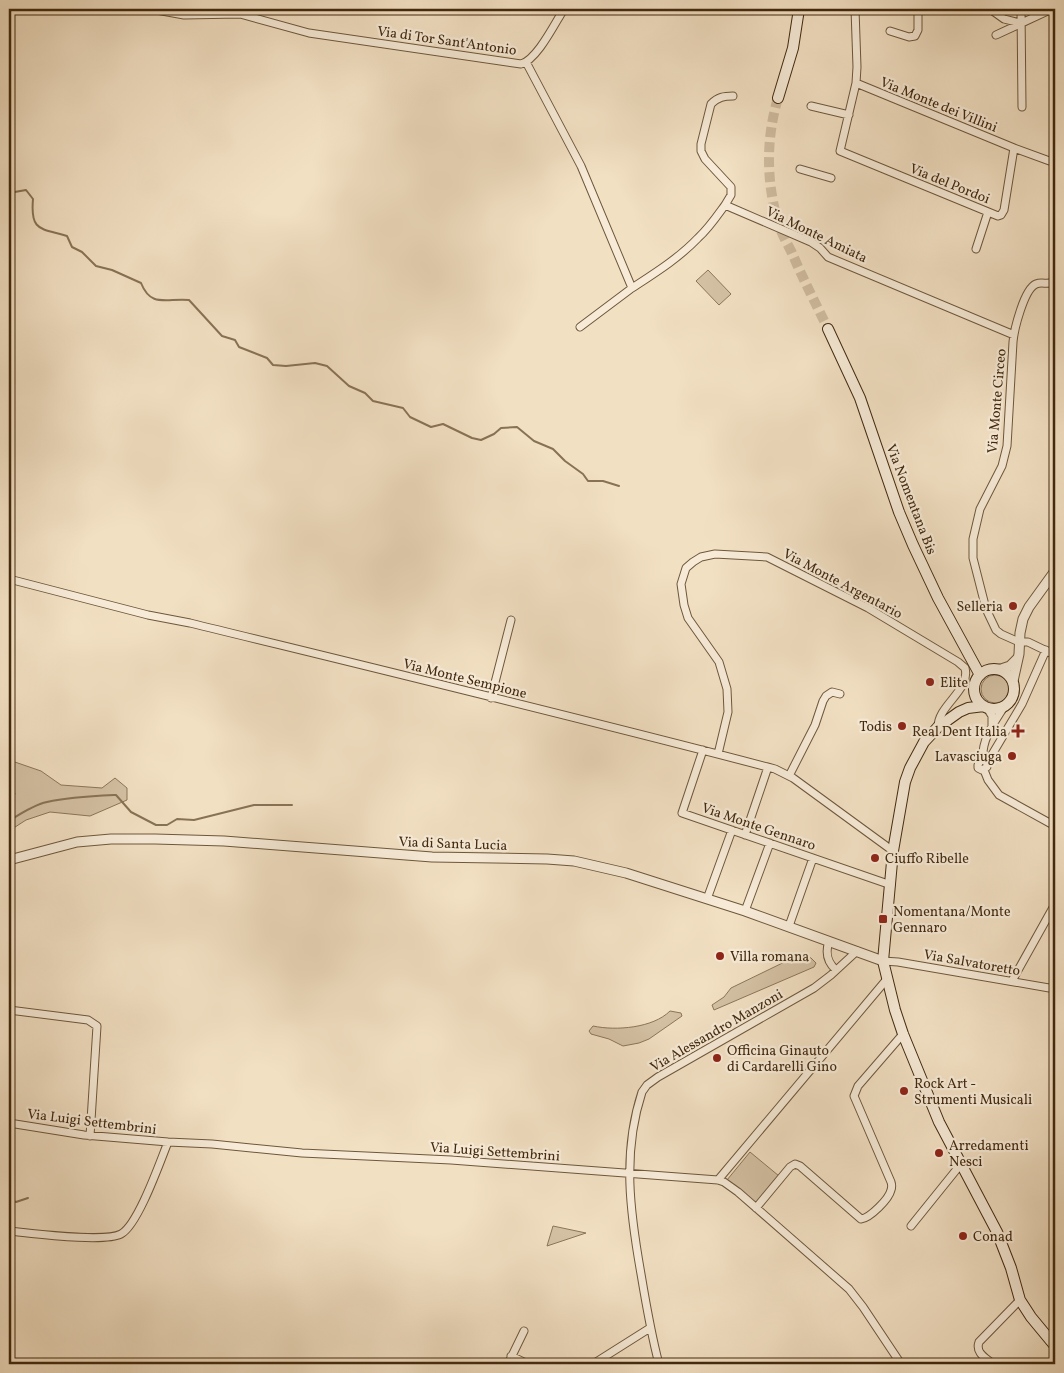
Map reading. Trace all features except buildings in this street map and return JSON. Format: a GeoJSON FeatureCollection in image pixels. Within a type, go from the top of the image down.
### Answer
{"type":"FeatureCollection","features":[{"type":"Feature","properties":{"kind":"main road"},"geometry":{"type":"LineString","coordinates":[[778,98],[793,48],[799,9]]}},
{"type":"Feature","properties":{"kind":"main road","name":"Via Nomentana Bis"},"geometry":{"type":"LineString","coordinates":[[828,329],[860,398],[899,512],[913,545],[938,598],[980,675]]}},
{"type":"Feature","properties":{"kind":"main road"},"geometry":{"type":"LineString","coordinates":[[959,712],[972,698],[975,684],[980,675],[989,669],[1001,669],[1010,676],[1015,691],[1014,696],[1004,707],[992,709],[985,707],[968,708],[959,712],[938,727],[924,742],[910,768],[905,782],[893,851],[884,961],[887,979],[903,1034],[939,1122],[997,1232],[1011,1268],[1020,1300],[1031,1318],[1055,1346]]}},
{"type":"Feature","properties":{"kind":"main road"},"geometry":{"type":"LineString","coordinates":[[974,690],[976,696],[985,707]]}},
{"type":"Feature","properties":{"kind":"street","name":"Via di Tor Sant'Antonio"},"geometry":{"type":"LineString","coordinates":[[151,9],[184,15],[240,14],[309,33],[516,64],[526,62],[535,53],[564,9]]}},
{"type":"Feature","properties":{"kind":"street"},"geometry":{"type":"LineString","coordinates":[[811,106],[849,115],[856,83],[858,55],[855,9]]}},
{"type":"Feature","properties":{"kind":"street"},"geometry":{"type":"LineString","coordinates":[[890,32],[909,37],[915,36],[918,30],[918,9]]}},
{"type":"Feature","properties":{"kind":"street"},"geometry":{"type":"LineString","coordinates":[[990,9],[1004,19],[1021,23]]}},
{"type":"Feature","properties":{"kind":"street"},"geometry":{"type":"LineString","coordinates":[[1021,9],[1022,107]]}},
{"type":"Feature","properties":{"kind":"street"},"geometry":{"type":"LineString","coordinates":[[996,35],[1052,9]]}},
{"type":"Feature","properties":{"kind":"street"},"geometry":{"type":"LineString","coordinates":[[526,62],[581,166],[632,288]]}},
{"type":"Feature","properties":{"kind":"street","name":"Via Monte dei Villini"},"geometry":{"type":"LineString","coordinates":[[856,83],[1014,148]]}},
{"type":"Feature","properties":{"kind":"street"},"geometry":{"type":"LineString","coordinates":[[580,327],[691,245],[706,230],[731,196],[731,188],[705,159],[701,147],[711,104],[723,96],[733,96]]}},
{"type":"Feature","properties":{"kind":"street","name":"Via del Pordoi"},"geometry":{"type":"LineString","coordinates":[[849,115],[840,151],[998,216],[1003,212],[1014,148]]}},
{"type":"Feature","properties":{"kind":"street"},"geometry":{"type":"LineString","coordinates":[[1014,148],[1055,163]]}},
{"type":"Feature","properties":{"kind":"street"},"geometry":{"type":"LineString","coordinates":[[800,169],[831,178]]}},
{"type":"Feature","properties":{"kind":"street","name":"Via Monte Amiata"},"geometry":{"type":"LineString","coordinates":[[725,205],[812,242],[828,257],[1014,335]]}},
{"type":"Feature","properties":{"kind":"street"},"geometry":{"type":"LineString","coordinates":[[976,249],[988,212]]}},
{"type":"Feature","properties":{"kind":"street","name":"Via Monte Circeo"},"geometry":{"type":"LineString","coordinates":[[1055,282],[1037,284],[1030,289],[1024,302],[1014,335],[1006,451],[1002,466],[980,509],[974,530],[972,550],[985,605],[994,626],[1001,634],[1019,642],[1028,642],[1055,655]]}},
{"type":"Feature","properties":{"kind":"street","name":"Via Monte Argentario"},"geometry":{"type":"LineString","coordinates":[[718,754],[728,712],[727,688],[719,662],[688,618],[681,584],[683,573],[689,565],[700,557],[710,555],[767,557],[868,608],[958,662],[965,668],[965,677],[940,717],[938,727]]}},
{"type":"Feature","properties":{"kind":"street"},"geometry":{"type":"LineString","coordinates":[[1013,681],[1018,659],[1021,624],[1026,612],[1055,571]]}},
{"type":"Feature","properties":{"kind":"street","name":"Via Monte Sempione"},"geometry":{"type":"LineString","coordinates":[[9,579],[148,615],[597,723],[768,768],[789,776],[893,851]]}},
{"type":"Feature","properties":{"kind":"street"},"geometry":{"type":"LineString","coordinates":[[492,698],[511,620]]}},
{"type":"Feature","properties":{"kind":"street"},"geometry":{"type":"LineString","coordinates":[[985,764],[1020,707],[1046,650]]}},
{"type":"Feature","properties":{"kind":"street"},"geometry":{"type":"LineString","coordinates":[[1001,669],[1010,666],[1018,659]]}},
{"type":"Feature","properties":{"kind":"street"},"geometry":{"type":"LineString","coordinates":[[789,776],[811,733],[824,699],[832,692],[840,694]]}},
{"type":"Feature","properties":{"kind":"street"},"geometry":{"type":"LineString","coordinates":[[985,707],[992,716],[992,726]]}},
{"type":"Feature","properties":{"kind":"street"},"geometry":{"type":"LineString","coordinates":[[1004,707],[992,726],[983,748],[988,780],[999,795],[1055,826]]}},
{"type":"Feature","properties":{"kind":"street","name":"Via Monte Gennaro"},"geometry":{"type":"LineString","coordinates":[[703,750],[682,813],[891,885]]}},
{"type":"Feature","properties":{"kind":"street"},"geometry":{"type":"LineString","coordinates":[[745,835],[768,768]]}},
{"type":"Feature","properties":{"kind":"street"},"geometry":{"type":"LineString","coordinates":[[707,899],[732,830]]}},
{"type":"Feature","properties":{"kind":"street","name":"Via di Santa Lucia"},"geometry":{"type":"LineString","coordinates":[[9,860],[69,844],[124,838],[224,842],[432,858],[574,861],[603,867],[746,911],[884,961]]}},
{"type":"Feature","properties":{"kind":"street"},"geometry":{"type":"LineString","coordinates":[[746,911],[770,844]]}},
{"type":"Feature","properties":{"kind":"street"},"geometry":{"type":"LineString","coordinates":[[788,926],[813,858]]}},
{"type":"Feature","properties":{"kind":"street"},"geometry":{"type":"LineString","coordinates":[[1012,981],[1055,904]]}},
{"type":"Feature","properties":{"kind":"street"},"geometry":{"type":"LineString","coordinates":[[829,941],[827,957],[836,970]]}},
{"type":"Feature","properties":{"kind":"street","name":"Via Alessandro Manzoni"},"geometry":{"type":"LineString","coordinates":[[659,1364],[650,1328],[635,1243],[629,1173],[630,1154],[642,1092],[647,1085],[658,1077],[807,993],[856,951]]}},
{"type":"Feature","properties":{"kind":"street","name":"Via Salvatoretto"},"geometry":{"type":"LineString","coordinates":[[884,961],[1055,989]]}},
{"type":"Feature","properties":{"kind":"street"},"geometry":{"type":"LineString","coordinates":[[718,1180],[887,979]]}},
{"type":"Feature","properties":{"kind":"street"},"geometry":{"type":"LineString","coordinates":[[9,1010],[88,1020],[97,1026],[90,1136]]}},
{"type":"Feature","properties":{"kind":"street"},"geometry":{"type":"LineString","coordinates":[[756,1208],[790,1167],[795,1164],[800,1166],[862,1219],[869,1217],[886,1199],[891,1190],[891,1182],[854,1096],[858,1086],[903,1034]]}},
{"type":"Feature","properties":{"kind":"street","name":"Via Luigi Settembrini"},"geometry":{"type":"LineString","coordinates":[[9,1123],[90,1136],[212,1144],[302,1153],[451,1160],[718,1180],[734,1189],[849,1289],[901,1364]]}},
{"type":"Feature","properties":{"kind":"street"},"geometry":{"type":"LineString","coordinates":[[9,1231],[104,1237],[121,1234],[133,1222],[168,1142]]}},
{"type":"Feature","properties":{"kind":"street"},"geometry":{"type":"LineString","coordinates":[[911,1226],[961,1164]]}},
{"type":"Feature","properties":{"kind":"street"},"geometry":{"type":"LineString","coordinates":[[993,1364],[980,1353],[978,1345],[982,1338],[1020,1300]]}},
{"type":"Feature","properties":{"kind":"street"},"geometry":{"type":"LineString","coordinates":[[593,1364],[650,1328]]}},
{"type":"Feature","properties":{"kind":"street"},"geometry":{"type":"LineString","coordinates":[[508,1364],[524,1331]]}},
{"type":"Feature","properties":{"kind":"street"},"geometry":{"type":"LineString","coordinates":[[512,1356],[528,1364]]}},
{"type":"Feature","properties":{"kind":"shaded area"},"geometry":{"type":"Polygon","coordinates":[[[708,270],[731,294],[719,305],[696,281],[708,270]]]}},
{"type":"Feature","properties":{"kind":"shaded area"},"geometry":{"type":"Polygon","coordinates":[[[995,675],[1005,679],[1009,689],[1005,699],[995,703],[985,699],[981,689],[985,679],[995,675]]]}},
{"type":"Feature","properties":{"kind":"shaded area"},"geometry":{"type":"Polygon","coordinates":[[[9,760],[41,771],[61,785],[102,788],[115,778],[127,788],[127,800],[90,816],[50,812],[26,820],[9,831],[9,810],[12,808],[15,793],[9,787],[9,760]]]}},
{"type":"Feature","properties":{"kind":"shaded area"},"geometry":{"type":"Polygon","coordinates":[[[801,954],[811,958],[816,963],[814,967],[714,1010],[712,1005],[724,997],[731,988],[801,954]]]}},
{"type":"Feature","properties":{"kind":"shaded area"},"geometry":{"type":"Polygon","coordinates":[[[670,1011],[681,1013],[682,1016],[649,1039],[639,1043],[623,1046],[609,1039],[591,1034],[589,1031],[593,1026],[623,1028],[644,1025],[663,1017],[670,1011]]]}},
{"type":"Feature","properties":{"kind":"shaded area"},"geometry":{"type":"Polygon","coordinates":[[[750,1152],[779,1176],[757,1204],[727,1180],[750,1152]]]}},
{"type":"Feature","properties":{"kind":"shaded area"},"geometry":{"type":"Polygon","coordinates":[[[553,1226],[586,1233],[547,1246],[553,1226]]]}},
{"type":"Feature","properties":{"kind":"waterway"},"geometry":{"type":"LineString","coordinates":[[9,193],[26,190],[33,199],[33,218],[39,227],[67,236],[72,247],[82,252],[96,266],[112,270],[141,283],[149,296],[155,299],[189,300],[222,336],[235,340],[239,347],[267,358],[273,365],[286,366],[315,363],[327,366],[349,386],[365,393],[373,401],[403,408],[410,417],[431,427],[443,424],[472,438],[481,440],[494,434],[501,428],[517,427],[534,441],[553,449],[565,461],[583,474],[588,481],[603,481],[619,486]]}},
{"type":"Feature","properties":{"kind":"waterway"},"geometry":{"type":"LineString","coordinates":[[9,821],[42,803],[64,799],[116,795],[131,812],[156,825],[167,825],[177,819],[194,820],[254,805],[292,805]]}},
{"type":"Feature","properties":{"kind":"waterway"},"geometry":{"type":"LineString","coordinates":[[9,1199],[16,1202],[28,1198]]}},
{"type":"Feature","properties":{"kind":"tunnel"},"geometry":{"type":"LineString","coordinates":[[778,98],[771,128],[769,160],[774,207],[782,234],[828,329]]}},
{"type":"Feature","properties":{"kind":"place","name":"Selleria"},"geometry":{"type":"Point","coordinates":[1013,606]}},
{"type":"Feature","properties":{"kind":"place","name":"Elite"},"geometry":{"type":"Point","coordinates":[930,682]}},
{"type":"Feature","properties":{"kind":"place","name":"Todis"},"geometry":{"type":"Point","coordinates":[902,726]}},
{"type":"Feature","properties":{"kind":"place","name":"Real Dent Italia"},"geometry":{"type":"Point","coordinates":[1018,731]}},
{"type":"Feature","properties":{"kind":"place","name":"Lavasciuga"},"geometry":{"type":"Point","coordinates":[1012,756]}},
{"type":"Feature","properties":{"kind":"place","name":"Ciuffo Ribelle"},"geometry":{"type":"Point","coordinates":[875,858]}},
{"type":"Feature","properties":{"kind":"place","name":"Nomentana/Monte Gennaro"},"geometry":{"type":"Point","coordinates":[883,919]}},
{"type":"Feature","properties":{"kind":"place","name":"Villa romana"},"geometry":{"type":"Point","coordinates":[720,956]}},
{"type":"Feature","properties":{"kind":"place","name":"Officina Ginauto di Cardarelli Gino"},"geometry":{"type":"Point","coordinates":[717,1058]}},
{"type":"Feature","properties":{"kind":"place","name":"Rock Art - Strumenti Musicali"},"geometry":{"type":"Point","coordinates":[904,1091]}},
{"type":"Feature","properties":{"kind":"place","name":"Arredamenti Nesci"},"geometry":{"type":"Point","coordinates":[939,1153]}},
{"type":"Feature","properties":{"kind":"place","name":"Conad"},"geometry":{"type":"Point","coordinates":[963,1236]}}]}
